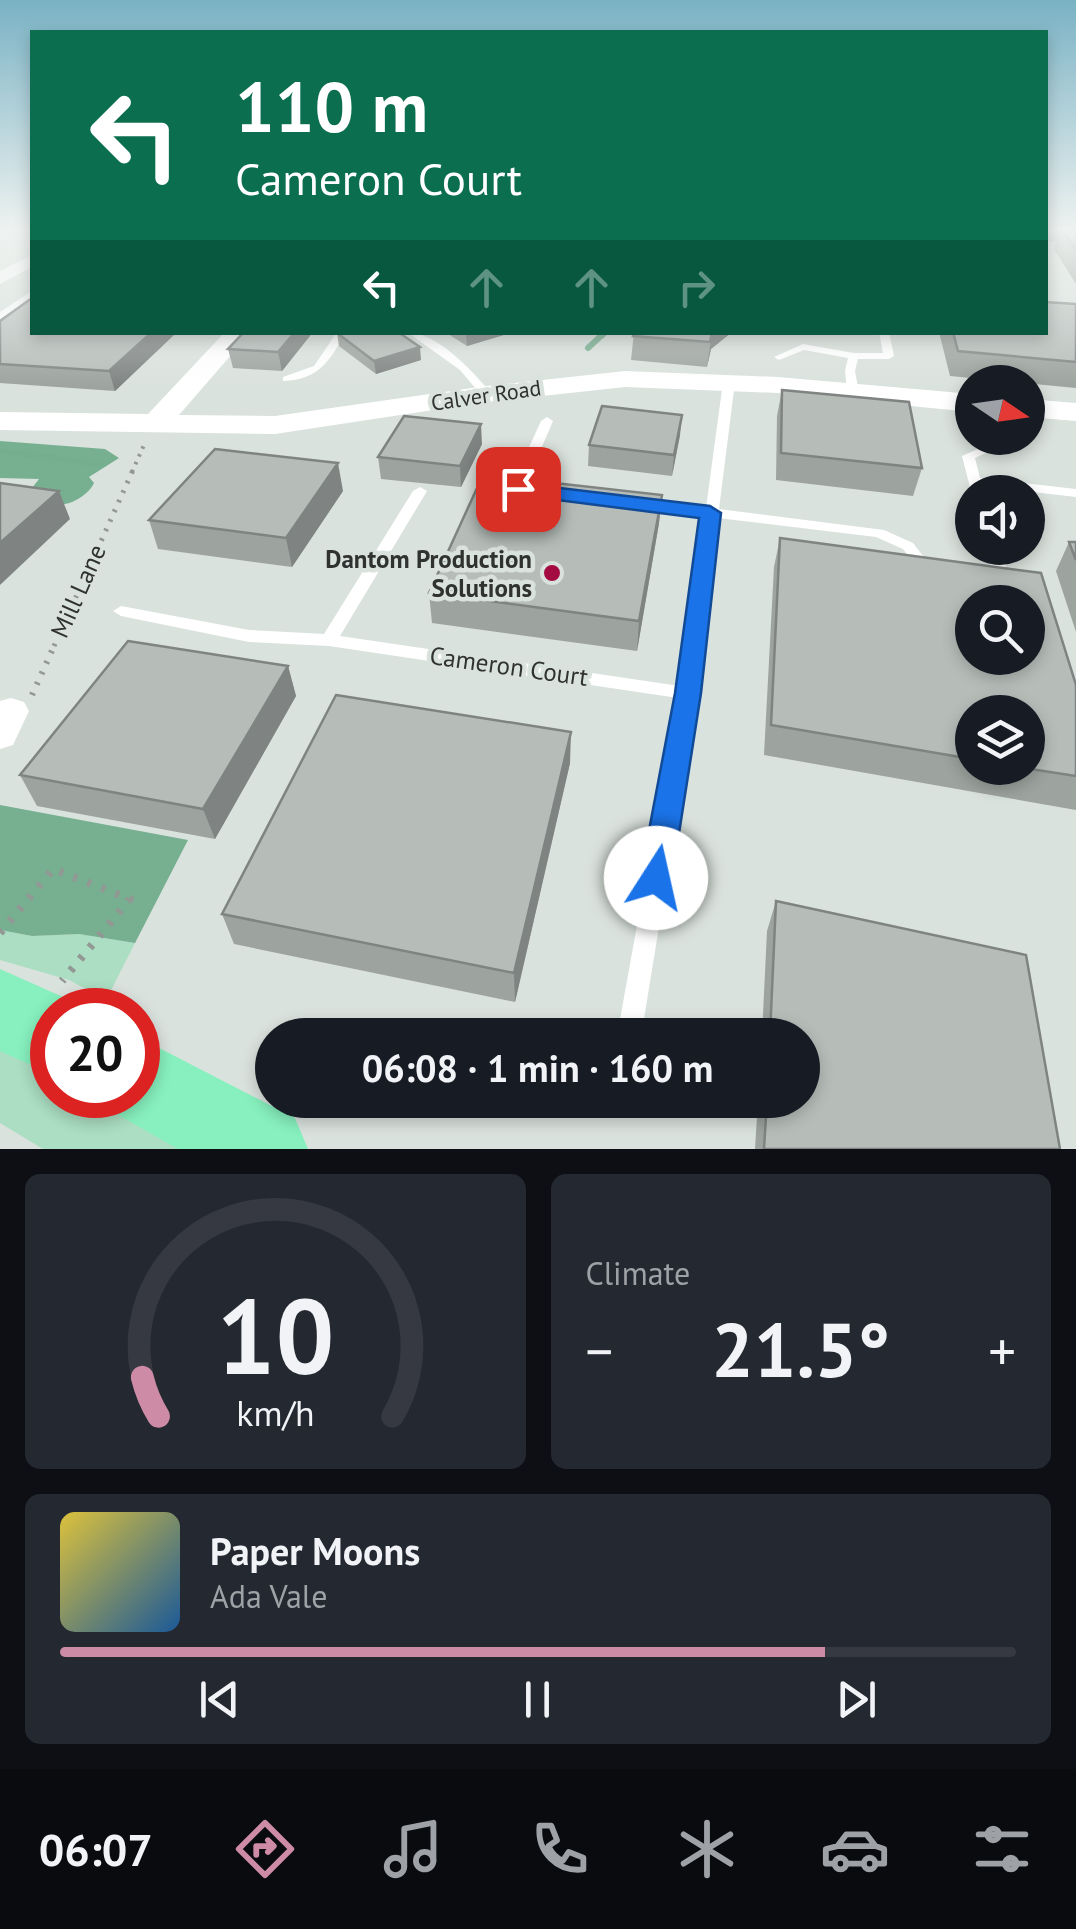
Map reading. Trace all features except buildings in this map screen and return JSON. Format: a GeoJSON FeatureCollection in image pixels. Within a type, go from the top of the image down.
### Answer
{"type":"FeatureCollection","features":[{"type":"Feature","properties":{"kind":"highway"},"geometry":{"type":"LineString","coordinates":[[160,1091],[264,1149]]}},
{"type":"Feature","properties":{"kind":"street"},"geometry":{"type":"LineString","coordinates":[[151,432],[236,335]]}},
{"type":"Feature","properties":{"kind":"street","name":"Calver Road"},"geometry":{"type":"LineString","coordinates":[[0,420],[151,432],[291,424],[486,394],[625,379],[729,382],[955,401]]}},
{"type":"Feature","properties":{"kind":"street"},"geometry":{"type":"LineString","coordinates":[[1045,409],[1076,412]]}},
{"type":"Feature","properties":{"kind":"lane"},"geometry":{"type":"LineString","coordinates":[[0,316],[30,295]]}},
{"type":"Feature","properties":{"kind":"lane"},"geometry":{"type":"LineString","coordinates":[[287,379],[318,368],[340,335]]}},
{"type":"Feature","properties":{"kind":"lane"},"geometry":{"type":"LineString","coordinates":[[416,335],[464,368],[486,394]]}},
{"type":"Feature","properties":{"kind":"lane"},"geometry":{"type":"LineString","coordinates":[[778,357],[803,347],[854,356],[888,356],[884,335]]}},
{"type":"Feature","properties":{"kind":"lane"},"geometry":{"type":"LineString","coordinates":[[854,356],[850,371],[854,392]]}},
{"type":"Feature","properties":{"kind":"lane"},"geometry":{"type":"LineString","coordinates":[[631,1018],[688,693],[729,382]]}},
{"type":"Feature","properties":{"kind":"lane"},"geometry":{"type":"LineString","coordinates":[[537,492],[518,489],[547,420]]}},
{"type":"Feature","properties":{"kind":"lane"},"geometry":{"type":"LineString","coordinates":[[1045,491],[1076,493]]}},
{"type":"Feature","properties":{"kind":"lane"},"geometry":{"type":"LineString","coordinates":[[329,640],[420,492]]}},
{"type":"Feature","properties":{"kind":"lane"},"geometry":{"type":"LineString","coordinates":[[633,503],[879,532],[908,546],[920,567],[942,576]]}},
{"type":"Feature","properties":{"kind":"lane"},"geometry":{"type":"LineString","coordinates":[[988,580],[1004,582],[999,565]]}},
{"type":"Feature","properties":{"kind":"lane","name":"Cameron Court"},"geometry":{"type":"LineString","coordinates":[[121,611],[249,636],[329,640],[688,693]]}},
{"type":"Feature","properties":{"kind":"path","name":"Mill Lane"},"geometry":{"type":"LineString","coordinates":[[5,723],[30,700],[151,432]]}},
{"type":"Feature","properties":{"kind":"path"},"geometry":{"type":"LineString","coordinates":[[0,934],[53,870],[130,899],[55,988]]}},
{"type":"Feature","properties":{"kind":"green space"},"geometry":{"type":"Polygon","coordinates":[[[0,441],[105,449],[119,458],[89,477],[94,483],[82,497],[58,504],[47,501],[32,488],[39,479],[0,478],[0,441]]]}},
{"type":"Feature","properties":{"kind":"green space"},"geometry":{"type":"Polygon","coordinates":[[[0,805],[188,840],[135,943],[79,934],[32,936],[0,930],[0,805]]]}},
{"type":"Feature","properties":{"kind":"green space"},"geometry":{"type":"Polygon","coordinates":[[[0,930],[32,936],[79,934],[135,943],[112,988],[84,988],[0,960],[0,930]]]}},
{"type":"Feature","properties":{"kind":"green space"},"geometry":{"type":"Polygon","coordinates":[[[0,1041],[30,1057],[30,1118],[142,1118],[198,1149],[43,1149],[0,1123],[0,1041]]]}},
{"type":"Feature","properties":{"kind":"waterway"},"geometry":{"type":"LineString","coordinates":[[588,348],[602,335]]}},
{"type":"Feature","properties":{"kind":"waterway"},"geometry":{"type":"LineString","coordinates":[[0,451],[101,464]]}},
{"type":"Feature","properties":{"kind":"place","name":"Dantom Production Solutions"},"geometry":{"type":"Point","coordinates":[552,573]}},
{"type":"Feature","properties":{"kind":"route"},"geometry":{"type":"LineString","coordinates":[[518,489],[710,513],[688,693],[656,878]]}}]}
